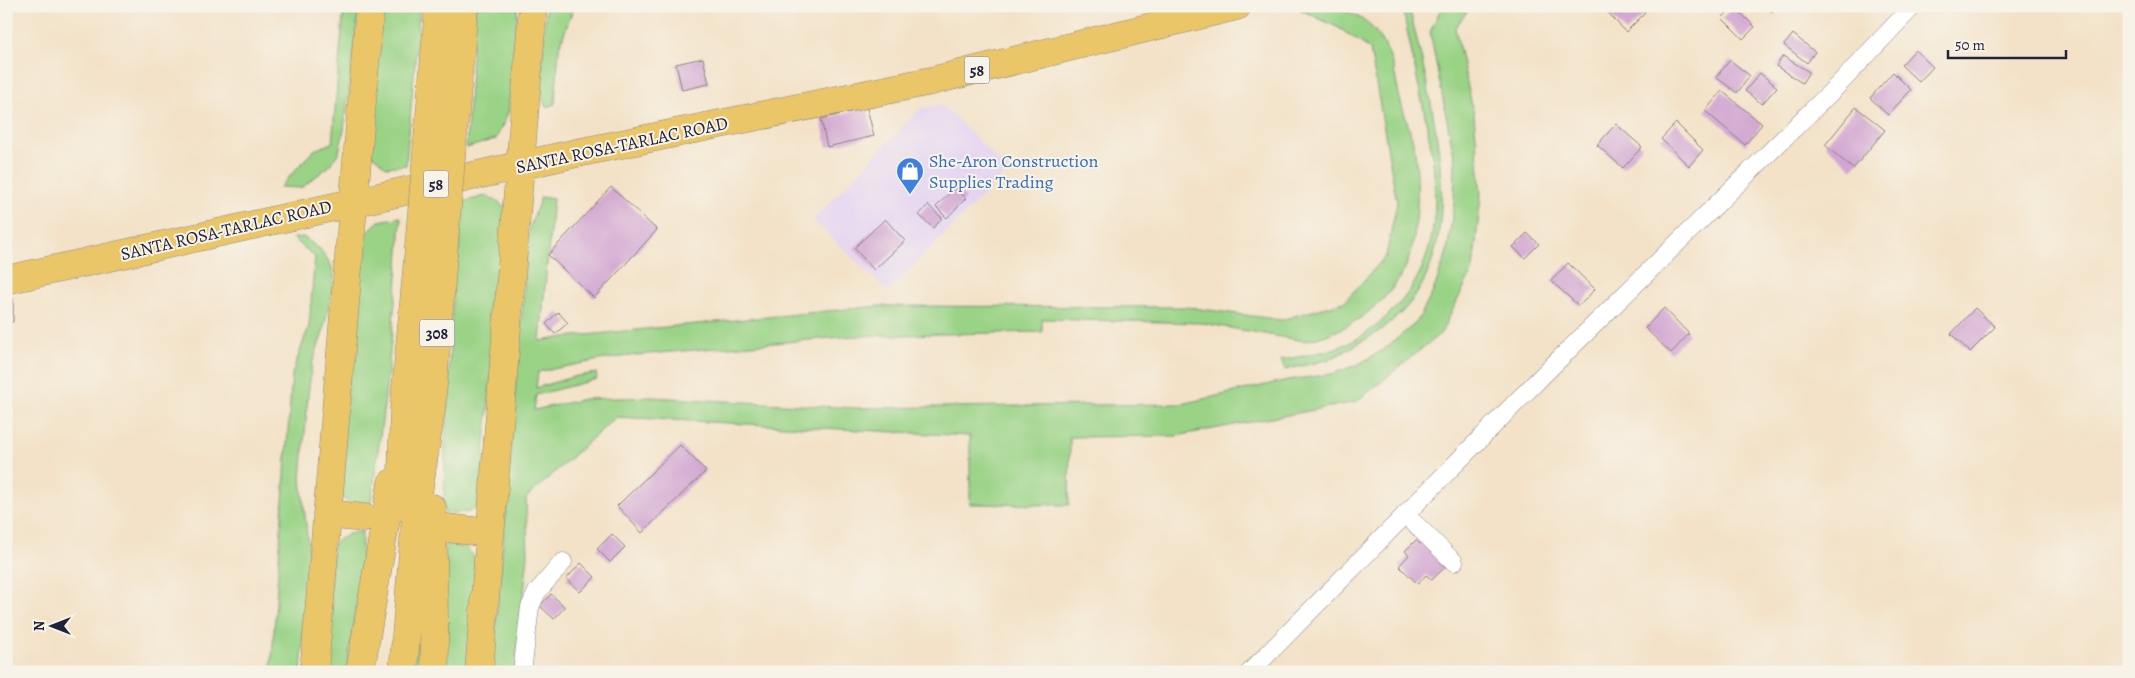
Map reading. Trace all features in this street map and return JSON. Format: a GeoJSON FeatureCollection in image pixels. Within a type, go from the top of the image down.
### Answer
{"type":"FeatureCollection","features":[{"type":"Feature","properties":{"kind":"highway"},"geometry":{"type":"LineString","coordinates":[[314,672],[370,6]]}},
{"type":"Feature","properties":{"kind":"highway","name":"308"},"geometry":{"type":"LineString","coordinates":[[440,6],[442,126]]}},
{"type":"Feature","properties":{"kind":"highway","name":"308"},"geometry":{"type":"LineString","coordinates":[[404,410],[430,257],[442,126],[464,6]]}},
{"type":"Feature","properties":{"kind":"highway"},"geometry":{"type":"LineString","coordinates":[[479,672],[533,6]]}},
{"type":"Feature","properties":{"kind":"highway","name":"SANTA ROSA-TARLAC ROAD"},"geometry":{"type":"LineString","coordinates":[[6,280],[572,154],[931,81],[1238,6]]}},
{"type":"Feature","properties":{"kind":"highway","name":"308"},"geometry":{"type":"LineString","coordinates":[[430,257],[431,411]]}},
{"type":"Feature","properties":{"kind":"highway"},"geometry":{"type":"LineString","coordinates":[[324,558],[315,511],[313,472],[322,388],[342,324]]}},
{"type":"Feature","properties":{"kind":"highway"},"geometry":{"type":"LineString","coordinates":[[360,672],[404,410]]}},
{"type":"Feature","properties":{"kind":"highway"},"geometry":{"type":"LineString","coordinates":[[386,672],[402,498],[404,410]]}},
{"type":"Feature","properties":{"kind":"highway"},"geometry":{"type":"LineString","coordinates":[[403,672],[418,493],[431,411]]}},
{"type":"Feature","properties":{"kind":"highway"},"geometry":{"type":"LineString","coordinates":[[431,411],[435,672]]}},
{"type":"Feature","properties":{"kind":"highway"},"geometry":{"type":"LineString","coordinates":[[327,514],[364,518]]}},
{"type":"Feature","properties":{"kind":"highway"},"geometry":{"type":"LineString","coordinates":[[447,528],[490,533]]}},
{"type":"Feature","properties":{"kind":"street"},"geometry":{"type":"LineString","coordinates":[[1250,672],[1405,514],[1840,84],[1913,6]]}},
{"type":"Feature","properties":{"kind":"street"},"geometry":{"type":"LineString","coordinates":[[1405,514],[1454,562]]}},
{"type":"Feature","properties":{"kind":"street"},"geometry":{"type":"LineString","coordinates":[[522,672],[530,608],[537,592],[563,562]]}},
{"type":"Feature","properties":{"kind":"shaded area","name":"She-Aron Construction Supplies Trading"},"geometry":{"type":"Polygon","coordinates":[[[942,105],[1008,170],[888,291],[813,220],[921,108],[942,105]]]}},
{"type":"Feature","properties":{"kind":"green space"},"geometry":{"type":"Polygon","coordinates":[[[344,6],[359,6],[344,130],[339,152],[328,167],[301,188],[280,187],[314,150],[332,143],[344,6]]]}},
{"type":"Feature","properties":{"kind":"green space"},"geometry":{"type":"Polygon","coordinates":[[[379,6],[420,6],[406,165],[386,167],[369,152],[379,6]]]}},
{"type":"Feature","properties":{"kind":"green space"},"geometry":{"type":"Polygon","coordinates":[[[475,6],[518,6],[508,113],[496,139],[466,148],[475,6]]]}},
{"type":"Feature","properties":{"kind":"green space"},"geometry":{"type":"Polygon","coordinates":[[[546,6],[574,6],[559,48],[555,104],[546,107],[540,93],[546,6]]]}},
{"type":"Feature","properties":{"kind":"green space"},"geometry":{"type":"Polygon","coordinates":[[[1319,6],[1343,10],[1358,17],[1371,26],[1382,40],[1393,66],[1401,103],[1415,151],[1417,211],[1410,256],[1397,282],[1387,294],[1376,306],[1349,325],[1334,332],[1304,341],[1202,323],[1042,319],[1042,332],[854,336],[637,355],[599,360],[538,372],[536,388],[572,377],[596,373],[597,379],[536,395],[534,410],[584,399],[651,397],[856,408],[1181,404],[1288,380],[1332,374],[1359,364],[1383,350],[1417,322],[1433,292],[1447,252],[1454,203],[1455,162],[1430,32],[1442,6],[1471,6],[1455,28],[1474,115],[1481,195],[1473,269],[1441,333],[1356,402],[1176,436],[1070,437],[1069,505],[970,504],[970,436],[616,417],[526,498],[528,556],[515,672],[492,672],[527,251],[530,226],[541,197],[553,199],[540,341],[878,306],[1187,307],[1281,320],[1344,302],[1386,256],[1397,203],[1370,49],[1339,28],[1301,10],[1319,6]]]}},
{"type":"Feature","properties":{"kind":"green space"},"geometry":{"type":"Polygon","coordinates":[[[1402,6],[1409,6],[1435,122],[1440,165],[1441,206],[1436,245],[1424,281],[1402,312],[1391,322],[1332,358],[1285,370],[1281,360],[1343,345],[1357,339],[1372,329],[1390,313],[1410,289],[1424,263],[1432,235],[1435,206],[1434,176],[1431,146],[1402,6]]]}},
{"type":"Feature","properties":{"kind":"green space"},"geometry":{"type":"Polygon","coordinates":[[[486,196],[498,201],[505,209],[504,247],[479,505],[469,512],[444,513],[445,447],[455,252],[459,251],[462,202],[486,196]]]}},
{"type":"Feature","properties":{"kind":"green space"},"geometry":{"type":"Polygon","coordinates":[[[401,217],[389,364],[370,510],[351,505],[336,492],[361,238],[379,221],[401,217]]]}},
{"type":"Feature","properties":{"kind":"green space"},"geometry":{"type":"Polygon","coordinates":[[[303,237],[320,249],[330,263],[334,274],[333,289],[322,335],[312,364],[308,395],[301,479],[309,553],[301,672],[271,672],[292,374],[309,326],[315,257],[293,238],[303,237]]]}},
{"type":"Feature","properties":{"kind":"green space"},"geometry":{"type":"Polygon","coordinates":[[[362,531],[361,577],[346,672],[323,672],[333,543],[349,534],[362,531]]]}},
{"type":"Feature","properties":{"kind":"green space"},"geometry":{"type":"Polygon","coordinates":[[[446,539],[461,543],[476,558],[468,672],[443,672],[446,539]]]}},
{"type":"Feature","properties":{"kind":"green space"},"geometry":{"type":"Polygon","coordinates":[[[421,591],[422,672],[413,672],[421,591]]]}},
{"type":"Feature","properties":{"kind":"building"},"geometry":{"type":"Polygon","coordinates":[[[1602,6],[1639,6],[1645,13],[1626,32],[1602,6]]]}},
{"type":"Feature","properties":{"kind":"building"},"geometry":{"type":"Polygon","coordinates":[[[1734,6],[1755,27],[1743,39],[1722,18],[1734,6]]]}},
{"type":"Feature","properties":{"kind":"building"},"geometry":{"type":"Polygon","coordinates":[[[1764,6],[1776,6],[1772,12],[1764,6]]]}},
{"type":"Feature","properties":{"kind":"building"},"geometry":{"type":"Polygon","coordinates":[[[1793,34],[1815,52],[1807,63],[1784,45],[1793,34]]]}},
{"type":"Feature","properties":{"kind":"building"},"geometry":{"type":"Polygon","coordinates":[[[1915,50],[1933,67],[1919,82],[1901,65],[1915,50]]]}},
{"type":"Feature","properties":{"kind":"building"},"geometry":{"type":"Polygon","coordinates":[[[1783,56],[1809,72],[1802,83],[1776,66],[1783,56]]]}},
{"type":"Feature","properties":{"kind":"building"},"geometry":{"type":"Polygon","coordinates":[[[703,58],[709,84],[682,90],[676,64],[703,58]]]}},
{"type":"Feature","properties":{"kind":"building"},"geometry":{"type":"Polygon","coordinates":[[[1730,60],[1750,76],[1737,93],[1716,77],[1730,60]]]}},
{"type":"Feature","properties":{"kind":"building"},"geometry":{"type":"Polygon","coordinates":[[[1893,72],[1911,90],[1888,115],[1870,98],[1893,72]]]}},
{"type":"Feature","properties":{"kind":"building"},"geometry":{"type":"Polygon","coordinates":[[[1760,73],[1777,87],[1762,104],[1745,91],[1760,73]]]}},
{"type":"Feature","properties":{"kind":"building"},"geometry":{"type":"Polygon","coordinates":[[[1722,91],[1762,124],[1745,145],[1705,111],[1722,91]]]}},
{"type":"Feature","properties":{"kind":"building"},"geometry":{"type":"Polygon","coordinates":[[[1856,107],[1885,130],[1853,169],[1825,145],[1856,107]]]}},
{"type":"Feature","properties":{"kind":"building"},"geometry":{"type":"Polygon","coordinates":[[[867,108],[874,136],[827,147],[821,119],[867,108]]]}},
{"type":"Feature","properties":{"kind":"building"},"geometry":{"type":"Polygon","coordinates":[[[1676,123],[1703,150],[1689,166],[1661,139],[1676,123]]]}},
{"type":"Feature","properties":{"kind":"building"},"geometry":{"type":"Polygon","coordinates":[[[1616,124],[1642,147],[1623,168],[1597,145],[1616,124]]]}},
{"type":"Feature","properties":{"kind":"building"},"geometry":{"type":"Polygon","coordinates":[[[611,187],[657,230],[594,298],[548,255],[611,187]]]}},
{"type":"Feature","properties":{"kind":"building"},"geometry":{"type":"Polygon","coordinates":[[[955,187],[966,198],[947,218],[936,207],[955,187]]]}},
{"type":"Feature","properties":{"kind":"building"},"geometry":{"type":"Polygon","coordinates":[[[928,205],[942,218],[933,228],[919,215],[928,205]]]}},
{"type":"Feature","properties":{"kind":"building"},"geometry":{"type":"Polygon","coordinates":[[[885,219],[905,241],[874,270],[854,248],[885,219]]]}},
{"type":"Feature","properties":{"kind":"building"},"geometry":{"type":"Polygon","coordinates":[[[1527,233],[1539,244],[1525,258],[1513,247],[1527,233]]]}},
{"type":"Feature","properties":{"kind":"building"},"geometry":{"type":"Polygon","coordinates":[[[1568,263],[1595,289],[1579,306],[1551,281],[1568,263]]]}},
{"type":"Feature","properties":{"kind":"building"},"geometry":{"type":"Polygon","coordinates":[[[13,298],[13,322],[6,322],[6,299],[13,298]]]}},
{"type":"Feature","properties":{"kind":"building"},"geometry":{"type":"Polygon","coordinates":[[[1664,308],[1689,334],[1671,353],[1645,328],[1664,308]]]}},
{"type":"Feature","properties":{"kind":"building"},"geometry":{"type":"Polygon","coordinates":[[[1975,308],[1995,327],[1970,352],[1951,334],[1975,308]]]}},
{"type":"Feature","properties":{"kind":"building"},"geometry":{"type":"Polygon","coordinates":[[[558,312],[568,323],[555,334],[546,324],[558,312]]]}},
{"type":"Feature","properties":{"kind":"building"},"geometry":{"type":"Polygon","coordinates":[[[680,445],[706,471],[642,533],[617,506],[680,445]]]}},
{"type":"Feature","properties":{"kind":"building"},"geometry":{"type":"Polygon","coordinates":[[[612,534],[625,547],[610,562],[597,549],[612,534]]]}},
{"type":"Feature","properties":{"kind":"building"},"geometry":{"type":"Polygon","coordinates":[[[1425,539],[1442,556],[1439,560],[1445,567],[1432,580],[1426,575],[1418,584],[1399,566],[1409,555],[1405,551],[1416,540],[1420,544],[1425,539]]]}},
{"type":"Feature","properties":{"kind":"building"},"geometry":{"type":"Polygon","coordinates":[[[581,563],[595,577],[580,592],[566,579],[581,563]]]}},
{"type":"Feature","properties":{"kind":"building"},"geometry":{"type":"Polygon","coordinates":[[[551,594],[565,607],[554,619],[540,606],[551,594]]]}},
{"type":"Feature","properties":{"kind":"place","name":"She-Aron Construction Supplies Trading"},"geometry":{"type":"Point","coordinates":[910,195]}}]}
